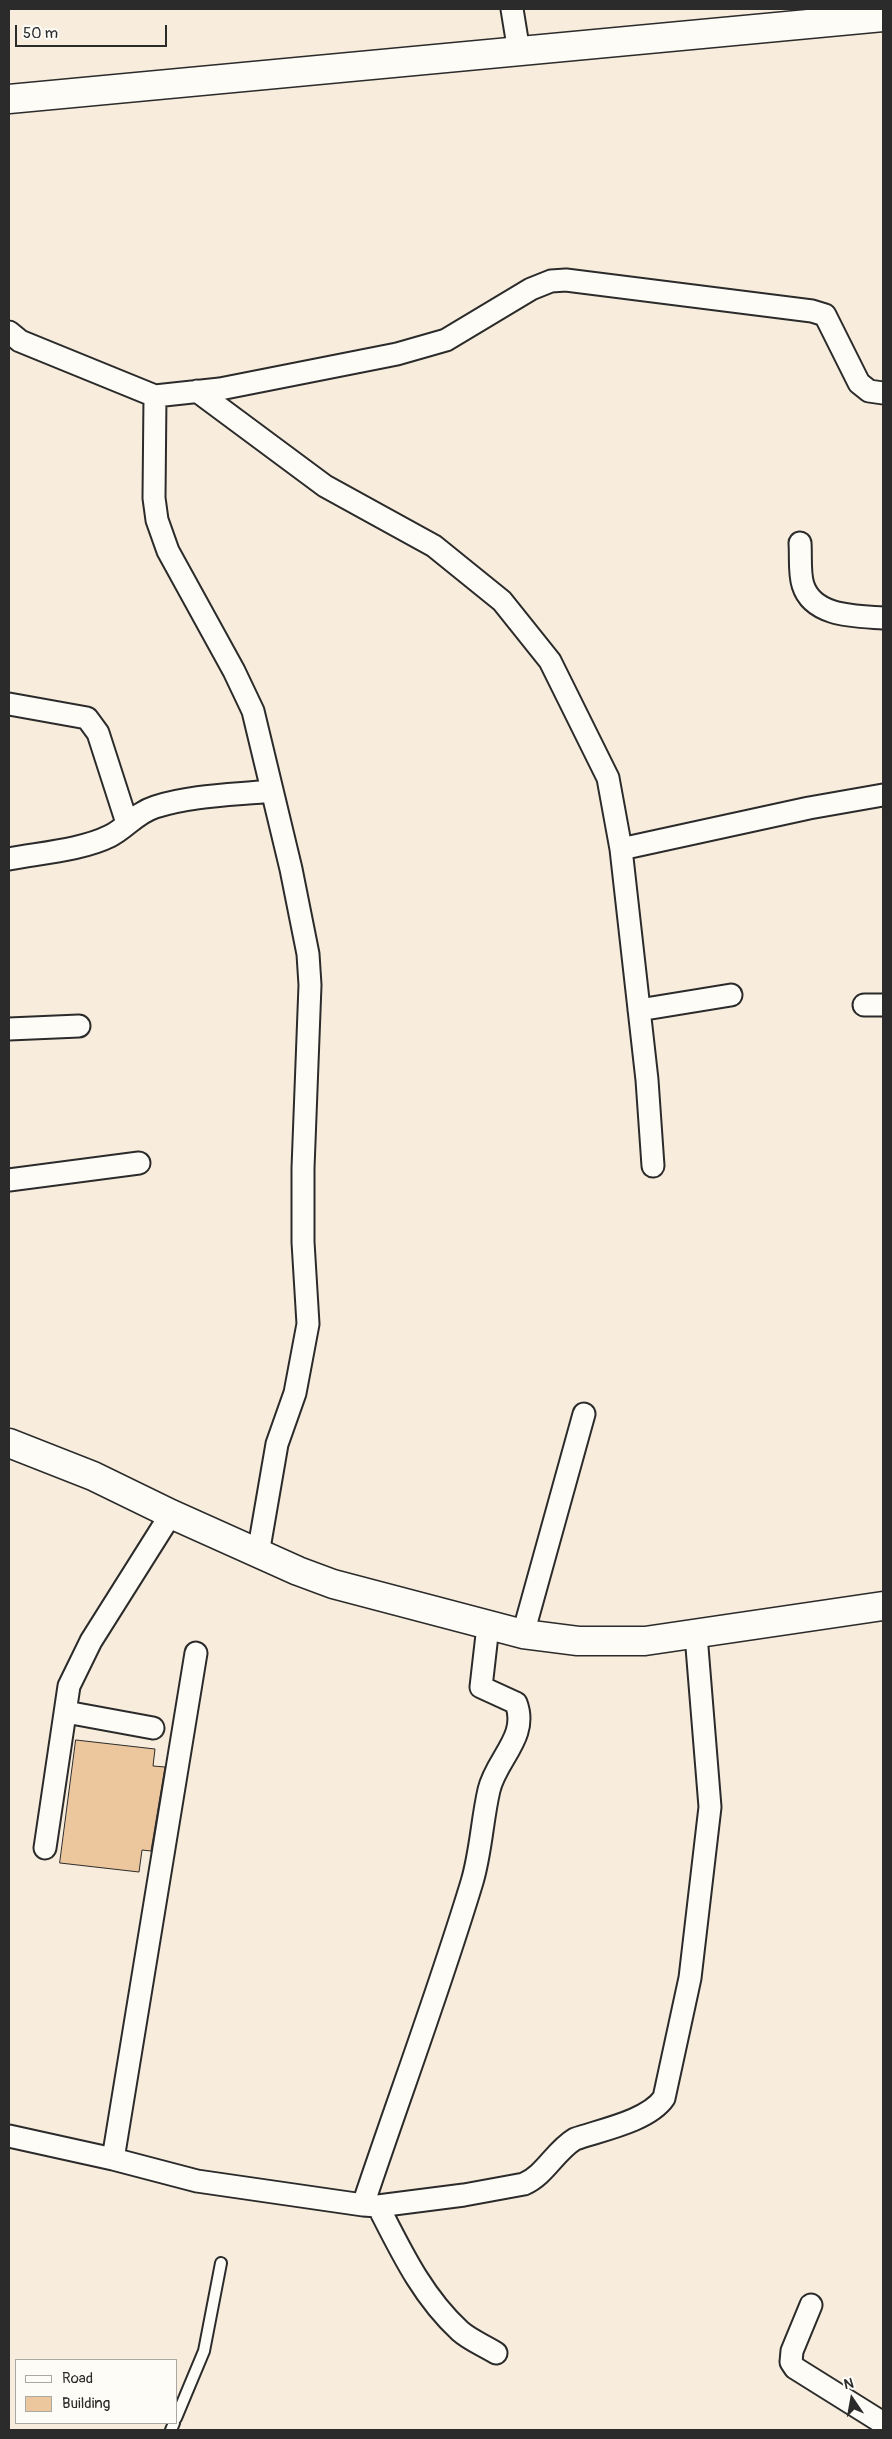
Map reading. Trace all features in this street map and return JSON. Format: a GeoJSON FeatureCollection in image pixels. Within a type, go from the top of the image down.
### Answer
{"type":"FeatureCollection","features":[{"type":"Feature","properties":{"kind":"street"},"geometry":{"type":"LineString","coordinates":[[512,9],[519,52]]}},
{"type":"Feature","properties":{"kind":"street"},"geometry":{"type":"LineString","coordinates":[[9,100],[883,17]]}},
{"type":"Feature","properties":{"kind":"street"},"geometry":{"type":"LineString","coordinates":[[9,332],[20,341],[154,396],[220,389],[405,352],[446,340],[531,289],[551,281],[566,280],[812,311],[825,315],[860,383],[869,391],[883,393]]}},
{"type":"Feature","properties":{"kind":"street"},"geometry":{"type":"LineString","coordinates":[[197,391],[325,486],[434,546],[502,600],[550,661],[608,778],[621,849],[639,1010],[653,1166]]}},
{"type":"Feature","properties":{"kind":"street"},"geometry":{"type":"LineString","coordinates":[[154,396],[154,498],[157,520],[168,551],[234,671],[253,711],[304,924],[310,985],[303,1168],[303,1242],[308,1324],[296,1393],[275,1453],[258,1554]]}},
{"type":"Feature","properties":{"kind":"street"},"geometry":{"type":"LineString","coordinates":[[800,543],[802,583],[806,594],[826,610],[840,614],[883,618]]}},
{"type":"Feature","properties":{"kind":"street"},"geometry":{"type":"LineString","coordinates":[[9,704],[87,718],[92,721],[98,733],[127,823]]}},
{"type":"Feature","properties":{"kind":"street"},"geometry":{"type":"LineString","coordinates":[[9,859],[95,842],[111,835],[141,812],[186,800],[272,791]]}},
{"type":"Feature","properties":{"kind":"street"},"geometry":{"type":"LineString","coordinates":[[621,849],[809,808],[883,795]]}},
{"type":"Feature","properties":{"kind":"street"},"geometry":{"type":"LineString","coordinates":[[639,1010],[731,995]]}},
{"type":"Feature","properties":{"kind":"street"},"geometry":{"type":"LineString","coordinates":[[9,1030],[79,1026]]}},
{"type":"Feature","properties":{"kind":"street"},"geometry":{"type":"LineString","coordinates":[[9,1180],[139,1163]]}},
{"type":"Feature","properties":{"kind":"street"},"geometry":{"type":"LineString","coordinates":[[523,1634],[584,1414]]}},
{"type":"Feature","properties":{"kind":"street"},"geometry":{"type":"LineString","coordinates":[[9,1443],[94,1476],[258,1554],[333,1584],[523,1634],[578,1642],[645,1641],[883,1606]]}},
{"type":"Feature","properties":{"kind":"street"},"geometry":{"type":"LineString","coordinates":[[45,1848],[69,1686],[91,1641],[171,1514]]}},
{"type":"Feature","properties":{"kind":"street"},"geometry":{"type":"LineString","coordinates":[[488,1626],[482,1687],[516,1703],[518,1709],[518,1730],[514,1745],[490,1788],[472,1883],[371,2205],[407,2264],[431,2298],[461,2332],[496,2353]]}},
{"type":"Feature","properties":{"kind":"street"},"geometry":{"type":"LineString","coordinates":[[9,2136],[113,2159],[197,2181],[371,2205],[464,2195],[524,2184],[533,2180],[571,2141],[635,2118],[653,2108],[664,2098],[690,1978],[710,1807],[696,1635]]}},
{"type":"Feature","properties":{"kind":"street"},"geometry":{"type":"LineString","coordinates":[[113,2159],[196,1653]]}},
{"type":"Feature","properties":{"kind":"street"},"geometry":{"type":"LineString","coordinates":[[66,1712],[153,1728]]}},
{"type":"Feature","properties":{"kind":"street"},"geometry":{"type":"LineString","coordinates":[[811,2304],[792,2351],[791,2362],[795,2368],[883,2423]]}},
{"type":"Feature","properties":{"kind":"lane"},"geometry":{"type":"LineString","coordinates":[[178,2413],[204,2351],[221,2263]]}},
{"type":"Feature","properties":{"kind":"building"},"geometry":{"type":"Polygon","coordinates":[[[76,1740],[155,1749],[153,1766],[165,1767],[151,1851],[142,1850],[139,1872],[60,1863],[76,1740]]]}}]}
